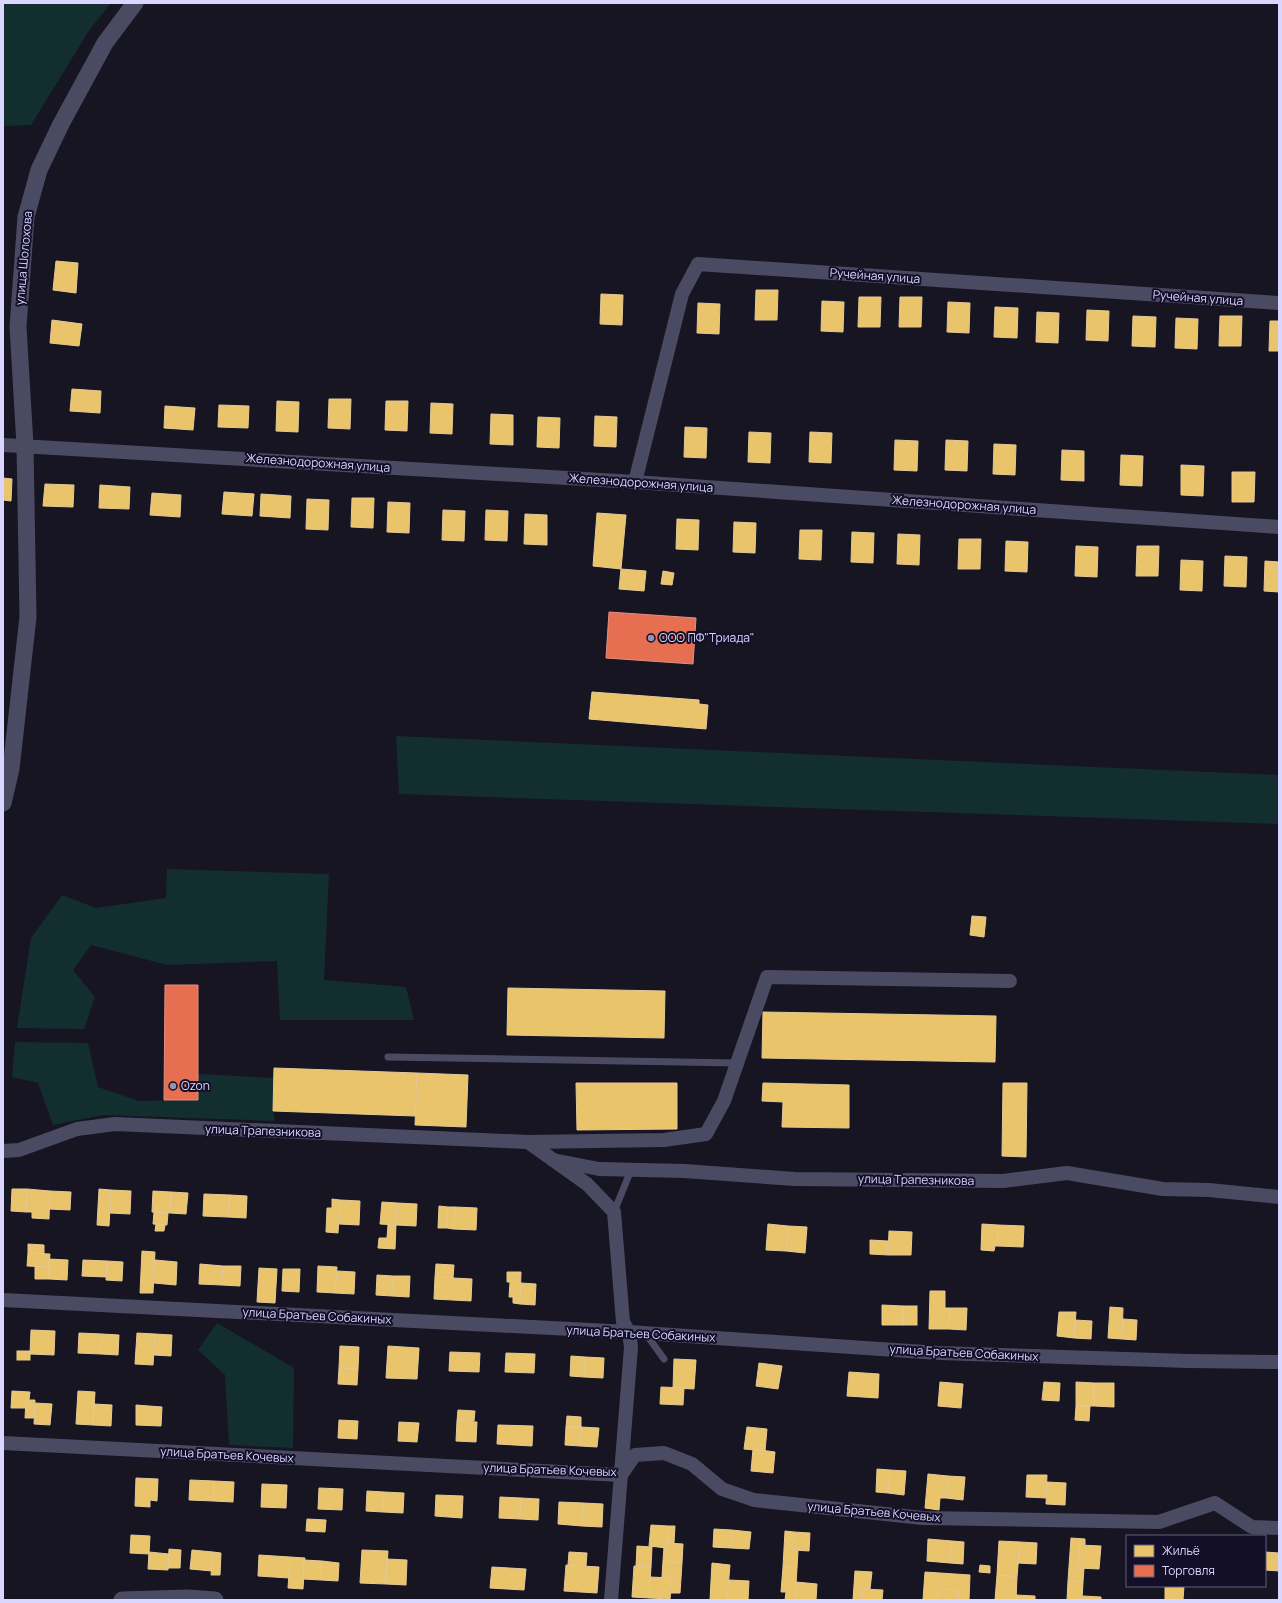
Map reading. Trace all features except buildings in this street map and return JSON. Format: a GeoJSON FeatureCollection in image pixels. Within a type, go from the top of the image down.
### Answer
{"type":"FeatureCollection","features":[{"type":"Feature","properties":{"kind":"street","name":"улица Шолохова"},"geometry":{"type":"LineString","coordinates":[[3,803],[11,769],[28,617],[25,445],[18,328],[26,218],[39,170],[61,124],[105,43],[135,3]]}},
{"type":"Feature","properties":{"kind":"street","name":"Ручейная улица"},"geometry":{"type":"LineString","coordinates":[[635,482],[682,294],[698,264],[1279,303]]}},
{"type":"Feature","properties":{"kind":"street","name":"Железнодорожная улица"},"geometry":{"type":"LineString","coordinates":[[3,445],[25,445],[635,482],[1279,527]]}},
{"type":"Feature","properties":{"kind":"street"},"geometry":{"type":"LineString","coordinates":[[737,1063],[767,978],[1010,981]]}},
{"type":"Feature","properties":{"kind":"street","name":"улица Трапезникова"},"geometry":{"type":"LineString","coordinates":[[3,1151],[19,1150],[77,1129],[115,1124],[528,1142],[664,1140],[706,1134],[724,1101],[737,1063]]}},
{"type":"Feature","properties":{"kind":"street"},"geometry":{"type":"LineString","coordinates":[[528,1142],[587,1184],[614,1212],[623,1322],[629,1332],[631,1347],[611,1600]]}},
{"type":"Feature","properties":{"kind":"street","name":"улица Трапезникова"},"geometry":{"type":"LineString","coordinates":[[553,1160],[599,1169],[684,1171],[795,1179],[1003,1181],[1067,1173],[1163,1189],[1209,1190],[1279,1197]]}},
{"type":"Feature","properties":{"kind":"street","name":"улица Братьев Собакиных"},"geometry":{"type":"LineString","coordinates":[[3,1300],[629,1332],[939,1353],[1181,1361],[1279,1362]]}},
{"type":"Feature","properties":{"kind":"street","name":"улица Братьев Кочевых"},"geometry":{"type":"LineString","coordinates":[[3,1443],[621,1475],[635,1455],[664,1453],[692,1464],[722,1489],[754,1500],[923,1518],[1159,1522],[1215,1503],[1252,1527],[1279,1528]]}},
{"type":"Feature","properties":{"kind":"street"},"geometry":{"type":"LineString","coordinates":[[122,1600],[187,1598],[215,1600]]}},
{"type":"Feature","properties":{"kind":"lane"},"geometry":{"type":"LineString","coordinates":[[388,1057],[737,1063]]}},
{"type":"Feature","properties":{"kind":"lane"},"geometry":{"type":"LineString","coordinates":[[614,1212],[631,1170]]}},
{"type":"Feature","properties":{"kind":"lane"},"geometry":{"type":"LineString","coordinates":[[646,1333],[664,1359]]}},
{"type":"Feature","properties":{"kind":"green space"},"geometry":{"type":"Polygon","coordinates":[[[3,3],[111,3],[90,29],[31,125],[3,126],[3,3]]]}},
{"type":"Feature","properties":{"kind":"green space"},"geometry":{"type":"Polygon","coordinates":[[[396,736],[1279,775],[1279,824],[399,794],[396,736]]]}},
{"type":"Feature","properties":{"kind":"green space"},"geometry":{"type":"Polygon","coordinates":[[[167,869],[329,874],[324,980],[406,987],[414,1020],[280,1020],[277,961],[167,965],[91,945],[73,970],[95,997],[84,1029],[17,1028],[31,938],[62,895],[96,908],[166,898],[167,869]]]}},
{"type":"Feature","properties":{"kind":"green space"},"geometry":{"type":"Polygon","coordinates":[[[15,1042],[88,1043],[98,1087],[139,1101],[197,1100],[198,1074],[274,1078],[273,1111],[275,1121],[103,1115],[53,1125],[38,1083],[12,1077],[15,1042]]]}},
{"type":"Feature","properties":{"kind":"green space"},"geometry":{"type":"Polygon","coordinates":[[[217,1323],[294,1368],[293,1448],[229,1445],[225,1375],[198,1350],[217,1323]]]}},
{"type":"Feature","properties":{"kind":"place","name":"ООО ПФ\"Триада\""},"geometry":{"type":"Point","coordinates":[651,638]}},
{"type":"Feature","properties":{"kind":"place","name":"Ozon"},"geometry":{"type":"Point","coordinates":[173,1086]}}]}
